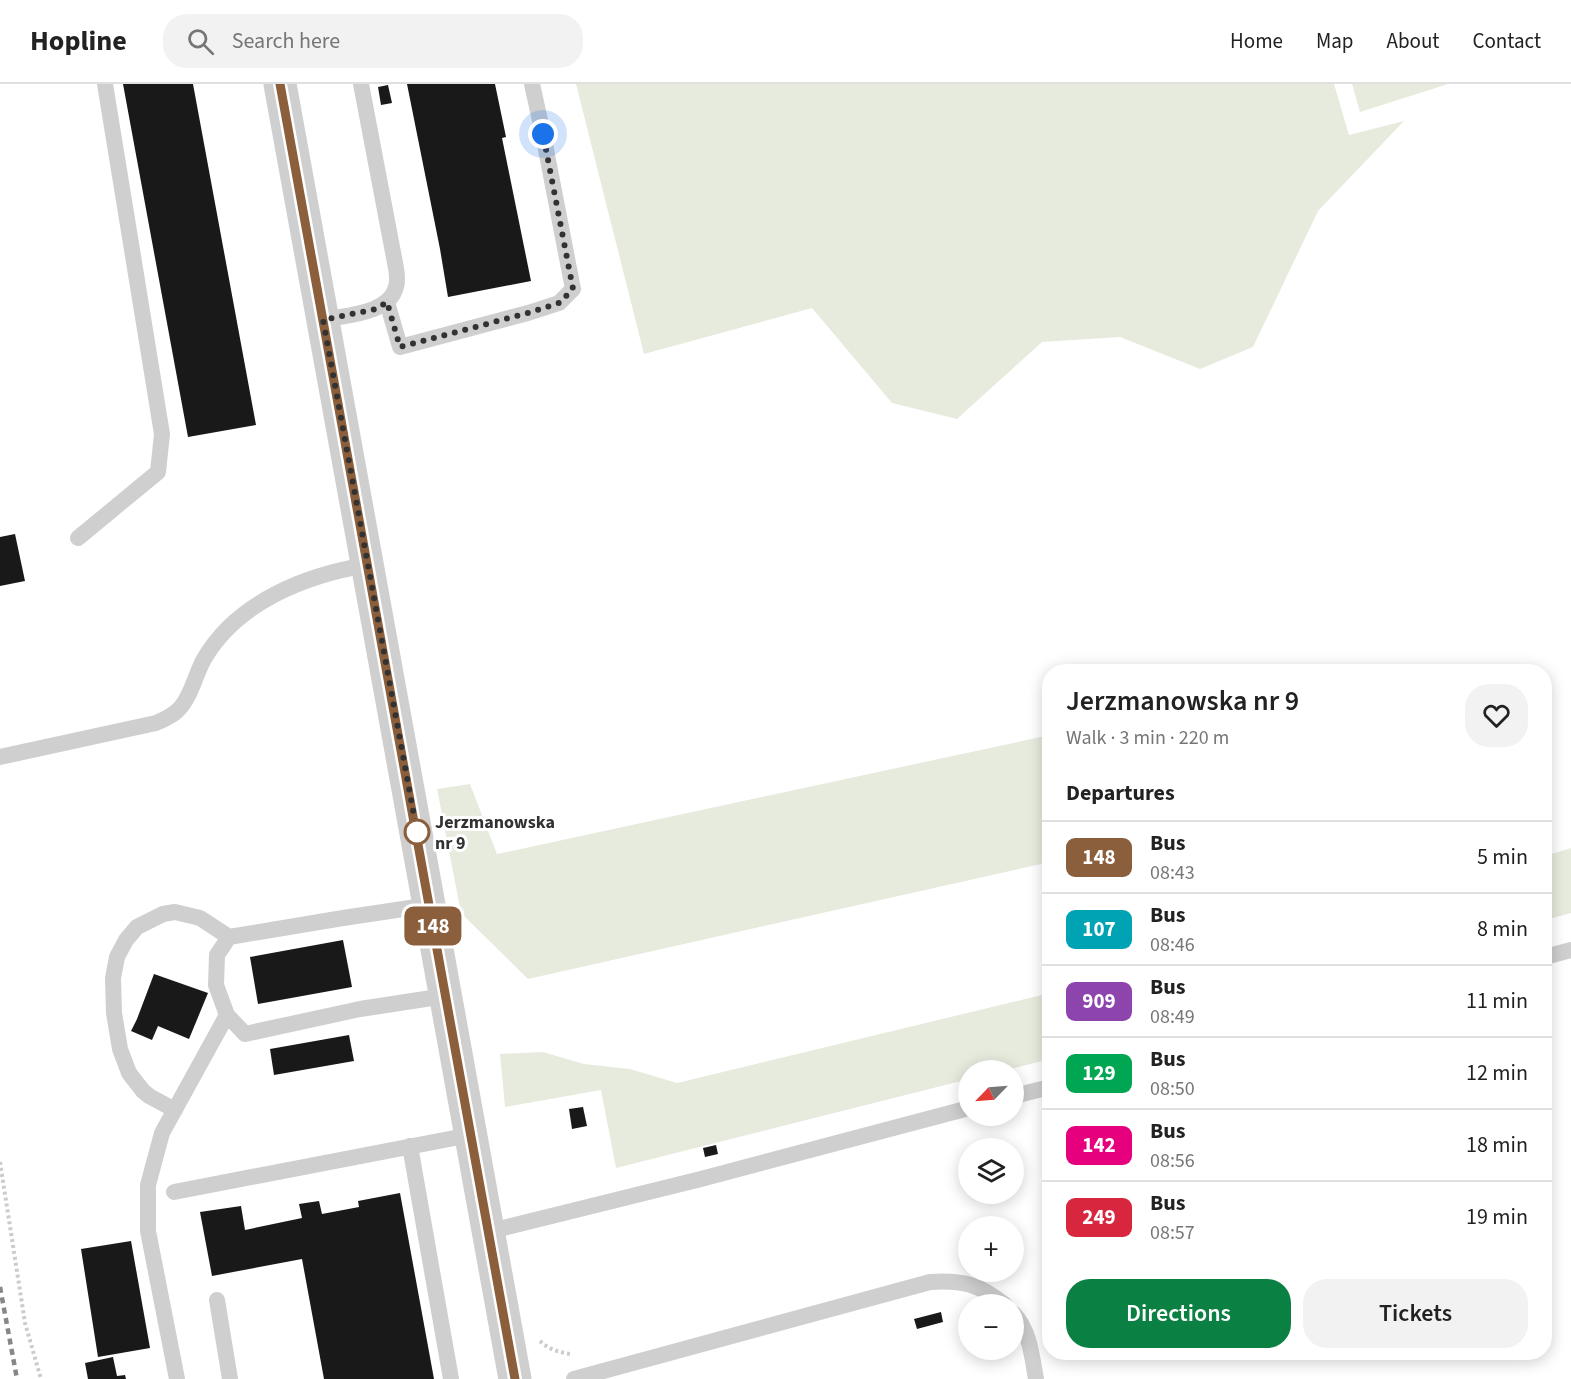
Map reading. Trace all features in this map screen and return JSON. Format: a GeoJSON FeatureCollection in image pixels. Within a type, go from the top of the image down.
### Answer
{"type":"FeatureCollection","features":[{"type":"Feature","properties":{"kind":"street"},"geometry":{"type":"LineString","coordinates":[[280,84],[515,1379]]}},
{"type":"Feature","properties":{"kind":"lane"},"geometry":{"type":"LineString","coordinates":[[78,538],[158,472],[162,434],[105,84]]}},
{"type":"Feature","properties":{"kind":"lane"},"geometry":{"type":"LineString","coordinates":[[323,320],[376,309],[387,302],[397,285],[396,268],[361,84]]}},
{"type":"Feature","properties":{"kind":"lane"},"geometry":{"type":"LineString","coordinates":[[387,302],[400,347],[559,303],[573,289],[550,164],[532,84]]}},
{"type":"Feature","properties":{"kind":"lane"},"geometry":{"type":"LineString","coordinates":[[0,757],[156,723],[177,711],[186,699],[204,659],[221,634],[247,611],[283,589],[348,568],[368,565]]}},
{"type":"Feature","properties":{"kind":"lane"},"geometry":{"type":"LineString","coordinates":[[175,1110],[142,1091],[129,1073],[120,1049],[114,1013],[113,978],[117,957],[126,940],[137,927],[163,914],[175,912],[200,918],[229,937],[429,905]]}},
{"type":"Feature","properties":{"kind":"lane"},"geometry":{"type":"LineString","coordinates":[[229,937],[217,955],[216,985],[227,1015],[245,1034],[360,1009],[445,996]]}},
{"type":"Feature","properties":{"kind":"lane"},"geometry":{"type":"LineString","coordinates":[[1552,955],[1571,950]]}},
{"type":"Feature","properties":{"kind":"lane"},"geometry":{"type":"LineString","coordinates":[[177,1379],[148,1231],[148,1185],[162,1133],[227,1015]]}},
{"type":"Feature","properties":{"kind":"lane"},"geometry":{"type":"LineString","coordinates":[[1024,1094],[1042,1089]]}},
{"type":"Feature","properties":{"kind":"lane"},"geometry":{"type":"LineString","coordinates":[[488,1230],[712,1176],[958,1111]]}},
{"type":"Feature","properties":{"kind":"lane"},"geometry":{"type":"LineString","coordinates":[[174,1192],[470,1135]]}},
{"type":"Feature","properties":{"kind":"lane"},"geometry":{"type":"LineString","coordinates":[[410,1146],[451,1379]]}},
{"type":"Feature","properties":{"kind":"lane"},"geometry":{"type":"LineString","coordinates":[[574,1379],[930,1282],[951,1281],[974,1285],[992,1294]]}},
{"type":"Feature","properties":{"kind":"lane"},"geometry":{"type":"LineString","coordinates":[[217,1300],[230,1379]]}},
{"type":"Feature","properties":{"kind":"lane"},"geometry":{"type":"LineString","coordinates":[[1024,1331],[1030,1347],[1036,1379]]}},
{"type":"Feature","properties":{"kind":"path"},"geometry":{"type":"LineString","coordinates":[[0,1162],[25,1323],[41,1379]]}},
{"type":"Feature","properties":{"kind":"shaded area"},"geometry":{"type":"Polygon","coordinates":[[[576,84],[1334,84],[1349,135],[1404,121],[1318,211],[1253,347],[1200,369],[1120,337],[1042,342],[957,419],[892,403],[812,308],[644,354],[576,84]]]}},
{"type":"Feature","properties":{"kind":"shaded area"},"geometry":{"type":"Polygon","coordinates":[[[1352,84],[1448,84],[1360,112],[1352,84]]]}},
{"type":"Feature","properties":{"kind":"shaded area"},"geometry":{"type":"Polygon","coordinates":[[[1042,737],[1042,864],[528,979],[461,913],[437,789],[470,784],[497,854],[1042,737]]]}},
{"type":"Feature","properties":{"kind":"shaded area"},"geometry":{"type":"Polygon","coordinates":[[[1571,848],[1571,913],[1552,918],[1552,854],[1571,848]]]}},
{"type":"Feature","properties":{"kind":"shaded area"},"geometry":{"type":"Polygon","coordinates":[[[1042,995],[1042,1061],[1024,1066],[1024,1060],[958,1060],[958,1082],[616,1168],[601,1090],[505,1107],[500,1054],[543,1052],[584,1064],[630,1069],[677,1083],[1042,995]]]}},
{"type":"Feature","properties":{"kind":"building"},"geometry":{"type":"Polygon","coordinates":[[[123,84],[193,84],[256,425],[188,437],[123,84]]]}},
{"type":"Feature","properties":{"kind":"building"},"geometry":{"type":"Polygon","coordinates":[[[407,84],[495,84],[506,137],[502,138],[531,281],[448,297],[407,84]]]}},
{"type":"Feature","properties":{"kind":"building"},"geometry":{"type":"Polygon","coordinates":[[[388,85],[392,103],[381,105],[378,87],[388,85]]]}},
{"type":"Feature","properties":{"kind":"building"},"geometry":{"type":"Polygon","coordinates":[[[15,534],[25,581],[0,586],[0,537],[15,534]]]}},
{"type":"Feature","properties":{"kind":"building"},"geometry":{"type":"Polygon","coordinates":[[[343,940],[352,987],[258,1004],[250,957],[343,940]]]}},
{"type":"Feature","properties":{"kind":"building"},"geometry":{"type":"Polygon","coordinates":[[[154,974],[208,993],[189,1039],[158,1026],[152,1040],[131,1031],[154,974]]]}},
{"type":"Feature","properties":{"kind":"building"},"geometry":{"type":"Polygon","coordinates":[[[349,1035],[354,1061],[274,1075],[270,1049],[349,1035]]]}},
{"type":"Feature","properties":{"kind":"building"},"geometry":{"type":"Polygon","coordinates":[[[583,1107],[587,1126],[572,1129],[569,1109],[583,1107]]]}},
{"type":"Feature","properties":{"kind":"building"},"geometry":{"type":"Polygon","coordinates":[[[716,1145],[718,1154],[705,1157],[703,1148],[716,1145]]]}},
{"type":"Feature","properties":{"kind":"building"},"geometry":{"type":"Polygon","coordinates":[[[400,1193],[434,1379],[324,1379],[302,1259],[212,1276],[200,1212],[241,1206],[245,1230],[302,1218],[299,1204],[319,1201],[322,1214],[359,1207],[358,1201],[400,1193]]]}},
{"type":"Feature","properties":{"kind":"building"},"geometry":{"type":"Polygon","coordinates":[[[131,1241],[150,1348],[98,1357],[81,1249],[131,1241]]]}},
{"type":"Feature","properties":{"kind":"building"},"geometry":{"type":"Polygon","coordinates":[[[941,1312],[943,1322],[917,1329],[914,1319],[941,1312]]]}},
{"type":"Feature","properties":{"kind":"building"},"geometry":{"type":"Polygon","coordinates":[[[113,1357],[117,1376],[125,1375],[126,1379],[88,1379],[85,1363],[113,1357]]]}},
{"type":"Feature","properties":{"kind":"railway"},"geometry":{"type":"LineString","coordinates":[[0,1287],[17,1379]]}},
{"type":"Feature","properties":{"kind":"bus line","name":"148"},"geometry":{"type":"LineString","coordinates":[[280,84],[515,1379]]}},
{"type":"Feature","properties":{"kind":"place","name":"Jerzmanowska nr 9"},"geometry":{"type":"Point","coordinates":[417,832]}},
{"type":"Feature","properties":{"kind":"route"},"geometry":{"type":"LineString","coordinates":[[417,832],[323,320],[376,309],[387,302],[400,347],[559,303],[573,289],[543,134]]}}]}
